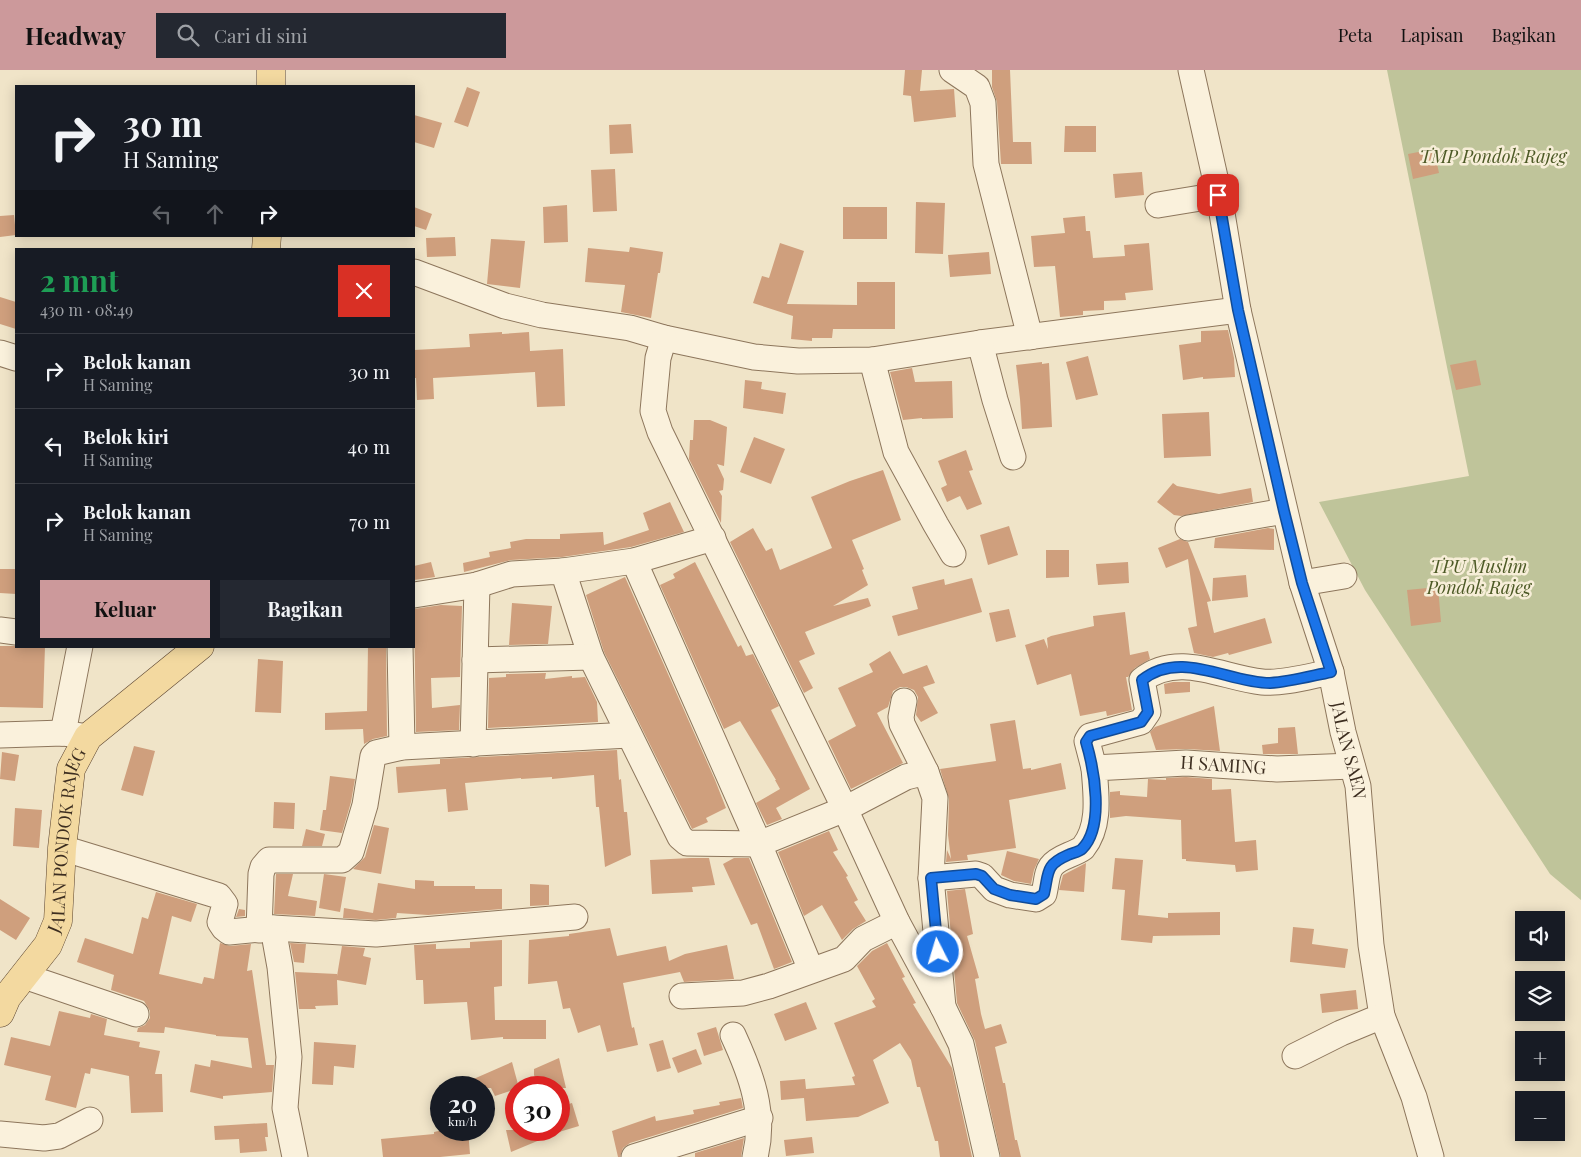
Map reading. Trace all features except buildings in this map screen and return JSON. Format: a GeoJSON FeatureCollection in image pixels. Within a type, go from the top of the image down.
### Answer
{"type":"FeatureCollection","features":[{"type":"Feature","properties":{"kind":"main road"},"geometry":{"type":"LineString","coordinates":[[271,70],[271,85]]}},
{"type":"Feature","properties":{"kind":"main road","name":"JALAN PONDOK RAJEG"},"geometry":{"type":"LineString","coordinates":[[0,1013],[7,998],[48,945],[58,921],[62,848],[76,735],[197,648]]}},
{"type":"Feature","properties":{"kind":"street"},"geometry":{"type":"LineString","coordinates":[[952,70],[977,87],[984,103],[986,164],[1030,337]]}},
{"type":"Feature","properties":{"kind":"street","name":"JALAN SAEN"},"geometry":{"type":"LineString","coordinates":[[1191,70],[1218,195],[1238,310],[1284,511],[1331,672],[1358,786],[1370,945],[1382,1016],[1414,1097],[1431,1157]]}},
{"type":"Feature","properties":{"kind":"street"},"geometry":{"type":"LineString","coordinates":[[1158,205],[1218,195]]}},
{"type":"Feature","properties":{"kind":"street"},"geometry":{"type":"LineString","coordinates":[[415,272],[505,306],[630,328],[669,346],[798,362],[872,360],[980,343],[1238,310]]}},
{"type":"Feature","properties":{"kind":"street"},"geometry":{"type":"LineString","coordinates":[[980,343],[1013,457]]}},
{"type":"Feature","properties":{"kind":"street"},"geometry":{"type":"LineString","coordinates":[[669,346],[653,411],[658,425],[845,809],[897,922],[944,1006],[961,1044],[987,1157]]}},
{"type":"Feature","properties":{"kind":"street"},"geometry":{"type":"LineString","coordinates":[[0,353],[15,358]]}},
{"type":"Feature","properties":{"kind":"street"},"geometry":{"type":"LineString","coordinates":[[872,360],[896,452],[953,554]]}},
{"type":"Feature","properties":{"kind":"street"},"geometry":{"type":"LineString","coordinates":[[1188,528],[1284,511]]}},
{"type":"Feature","properties":{"kind":"street"},"geometry":{"type":"LineString","coordinates":[[415,595],[477,585],[512,574],[564,570],[634,561],[713,538]]}},
{"type":"Feature","properties":{"kind":"street"},"geometry":{"type":"LineString","coordinates":[[634,561],[759,844],[811,970]]}},
{"type":"Feature","properties":{"kind":"street"},"geometry":{"type":"LineString","coordinates":[[564,570],[591,657],[680,837],[687,843],[759,844],[845,809],[906,777],[926,772]]}},
{"type":"Feature","properties":{"kind":"street"},"geometry":{"type":"LineString","coordinates":[[1304,583],[1342,576]]}},
{"type":"Feature","properties":{"kind":"street"},"geometry":{"type":"LineString","coordinates":[[473,744],[477,585]]}},
{"type":"Feature","properties":{"kind":"street"},"geometry":{"type":"LineString","coordinates":[[0,630],[15,632]]}},
{"type":"Feature","properties":{"kind":"street"},"geometry":{"type":"LineString","coordinates":[[0,735],[76,735],[80,648]]}},
{"type":"Feature","properties":{"kind":"street"},"geometry":{"type":"LineString","coordinates":[[400,648],[402,747]]}},
{"type":"Feature","properties":{"kind":"street"},"geometry":{"type":"LineString","coordinates":[[475,660],[591,657]]}},
{"type":"Feature","properties":{"kind":"street"},"geometry":{"type":"LineString","coordinates":[[931,878],[976,874],[982,876],[994,889],[1010,895],[1036,899],[1044,894],[1050,866],[1057,860],[1081,850],[1090,836],[1096,806],[1094,768],[1086,742],[1090,736],[1141,722],[1148,712],[1142,680],[1149,675],[1162,670],[1183,667],[1208,669],[1260,682],[1272,683],[1331,672]]}},
{"type":"Feature","properties":{"kind":"street"},"geometry":{"type":"LineString","coordinates":[[904,701],[901,717],[902,724],[926,772],[935,798],[931,878],[944,1006]]}},
{"type":"Feature","properties":{"kind":"street"},"geometry":{"type":"LineString","coordinates":[[295,1157],[285,1108],[289,1058],[280,967],[266,929],[261,874],[263,867],[269,860],[342,860],[348,856],[351,852],[365,805],[372,756],[376,753],[402,747],[629,736]]}},
{"type":"Feature","properties":{"kind":"street","name":"H SAMING"},"geometry":{"type":"LineString","coordinates":[[1094,768],[1186,763],[1277,769],[1352,766]]}},
{"type":"Feature","properties":{"kind":"street"},"geometry":{"type":"LineString","coordinates":[[62,848],[219,896],[225,904],[220,922],[229,932],[266,929],[376,934],[575,917]]}},
{"type":"Feature","properties":{"kind":"street"},"geometry":{"type":"LineString","coordinates":[[682,996],[743,994],[769,986],[844,959],[863,939],[897,922]]}},
{"type":"Feature","properties":{"kind":"street"},"geometry":{"type":"LineString","coordinates":[[24,976],[136,1014]]}},
{"type":"Feature","properties":{"kind":"street"},"geometry":{"type":"LineString","coordinates":[[1296,1056],[1341,1033],[1382,1016]]}},
{"type":"Feature","properties":{"kind":"street"},"geometry":{"type":"LineString","coordinates":[[733,1035],[746,1063],[760,1118],[760,1139],[756,1157]]}},
{"type":"Feature","properties":{"kind":"street"},"geometry":{"type":"LineString","coordinates":[[634,1157],[760,1118]]}},
{"type":"Feature","properties":{"kind":"street"},"geometry":{"type":"LineString","coordinates":[[0,1134],[44,1138],[59,1136],[90,1120]]}},
{"type":"Feature","properties":{"kind":"green space"},"geometry":{"type":"Polygon","coordinates":[[[1387,70],[1581,70],[1581,900],[1550,874],[1365,590],[1319,502],[1469,476],[1387,70]]]}},
{"type":"Feature","properties":{"kind":"route"},"geometry":{"type":"LineString","coordinates":[[938,952],[931,878],[976,874],[982,876],[994,889],[1010,895],[1036,899],[1044,894],[1050,866],[1057,860],[1081,850],[1090,836],[1096,806],[1094,768],[1086,742],[1090,736],[1141,722],[1148,712],[1142,680],[1149,675],[1162,670],[1183,667],[1208,669],[1260,682],[1272,683],[1331,672],[1302,583],[1284,511],[1238,310],[1218,195]]}},
{"type":"Feature","properties":{"kind":"park label","name":"TMP Pondok Rajeg"},"geometry":{"type":"Point","coordinates":[1493,157]}},
{"type":"Feature","properties":{"kind":"park label","name":"TPU Muslim Pondok Rajeg"},"geometry":{"type":"Point","coordinates":[1479,577]}}]}
